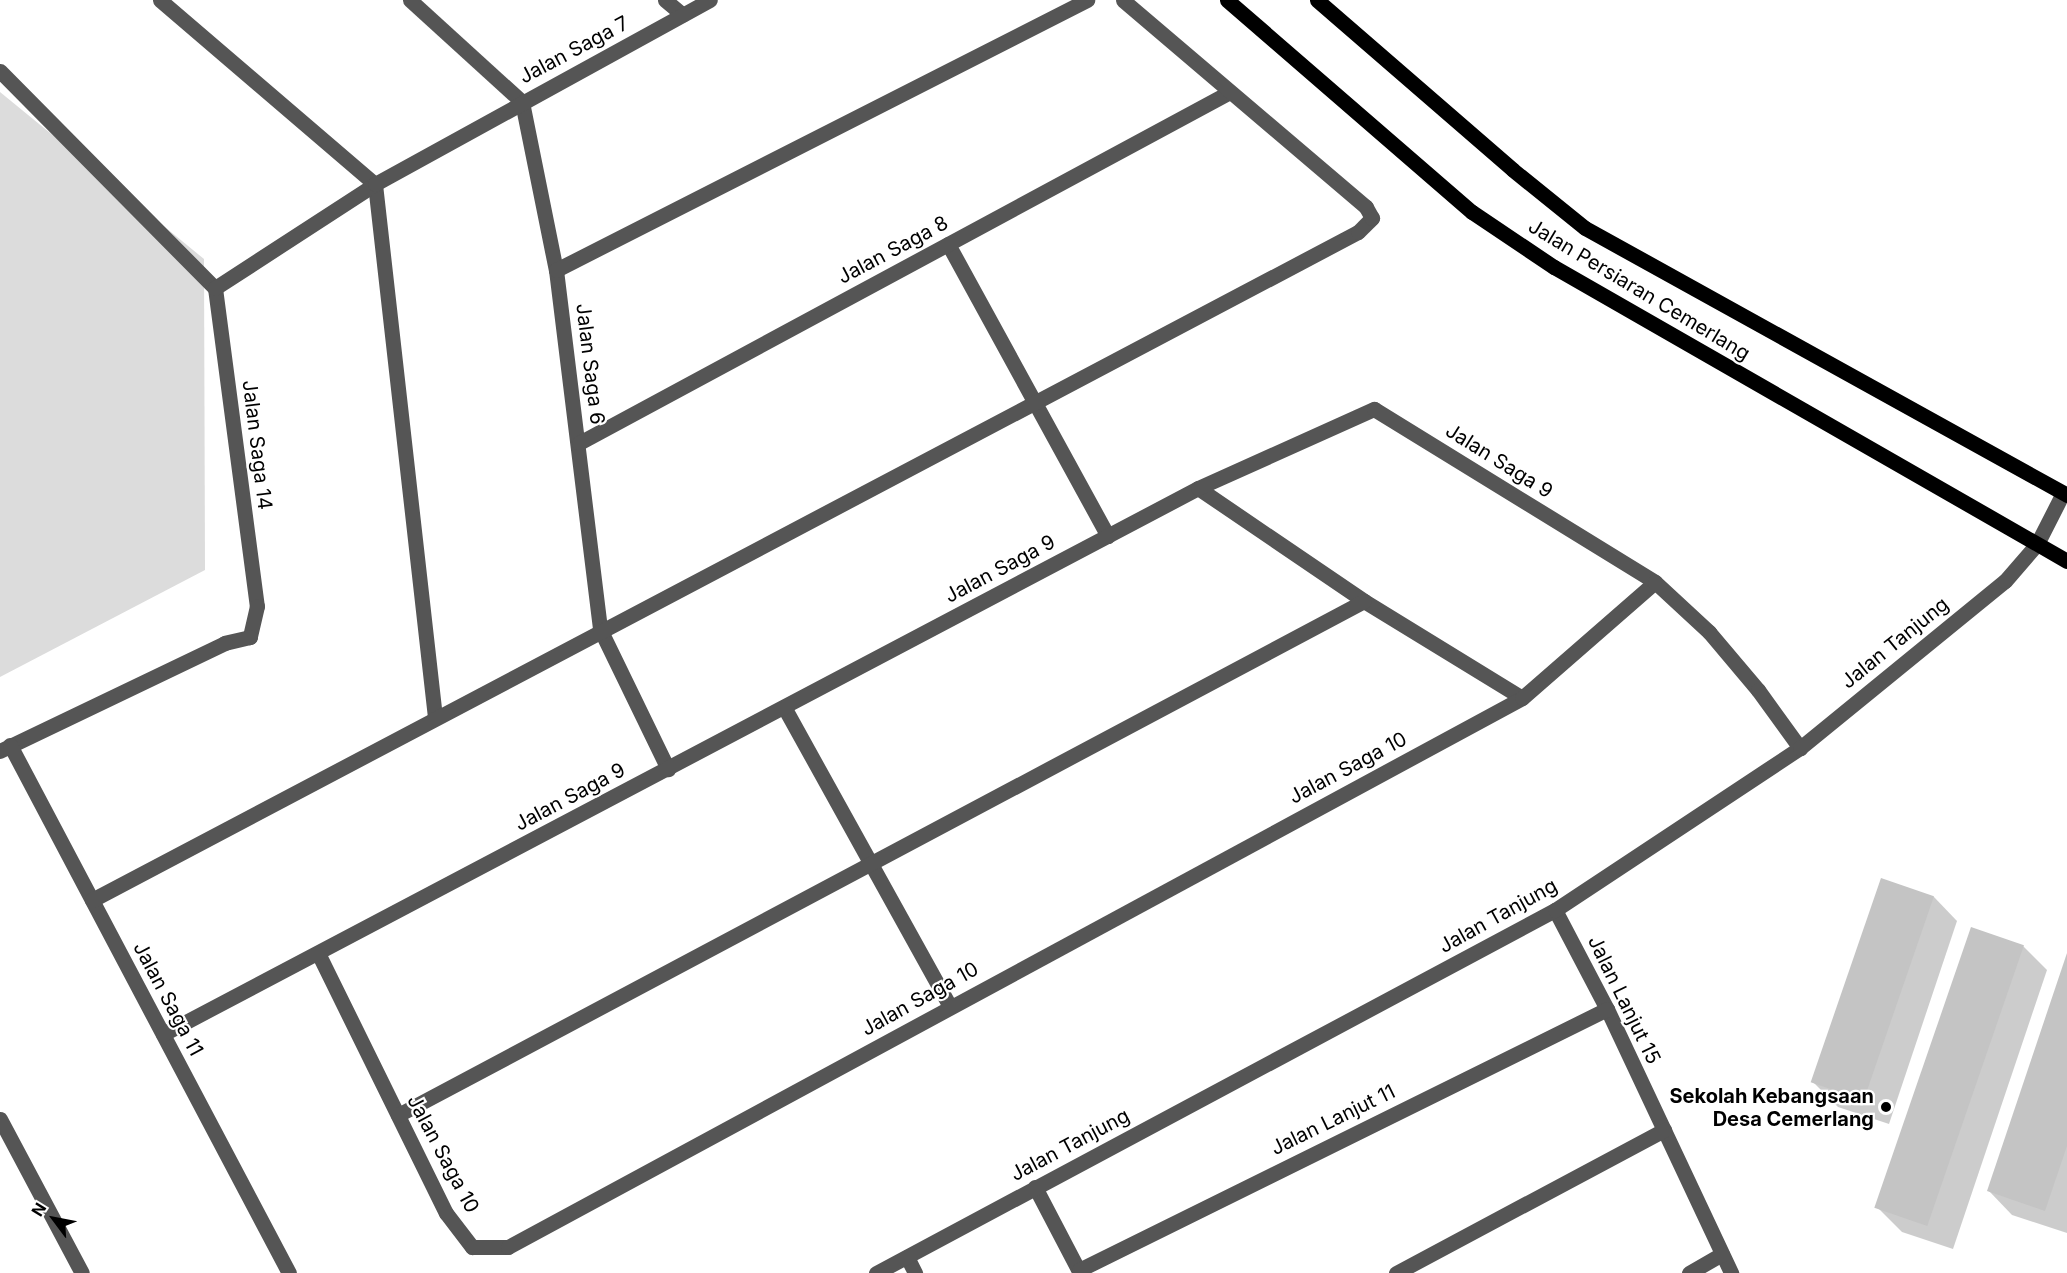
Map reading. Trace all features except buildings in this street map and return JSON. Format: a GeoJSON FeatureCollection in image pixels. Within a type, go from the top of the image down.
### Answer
{"type":"FeatureCollection","features":[{"type":"Feature","properties":{"kind":"main road","name":"Jalan Persiaran Cemerlang"},"geometry":{"type":"LineString","coordinates":[[1227,0],[1472,212],[1554,267],[2067,561]]}},
{"type":"Feature","properties":{"kind":"main road","name":"Jalan Persiaran Cemerlang"},"geometry":{"type":"LineString","coordinates":[[1317,0],[1513,170],[1585,228],[2065,494]]}},
{"type":"Feature","properties":{"kind":"street"},"geometry":{"type":"LineString","coordinates":[[160,0],[375,184],[435,717]]}},
{"type":"Feature","properties":{"kind":"street"},"geometry":{"type":"LineString","coordinates":[[410,0],[522,102]]}},
{"type":"Feature","properties":{"kind":"street"},"geometry":{"type":"LineString","coordinates":[[665,0],[683,15]]}},
{"type":"Feature","properties":{"kind":"street","name":"Jalan Saga 7"},"geometry":{"type":"LineString","coordinates":[[215,288],[375,184],[710,0]]}},
{"type":"Feature","properties":{"kind":"street"},"geometry":{"type":"LineString","coordinates":[[556,270],[1087,0]]}},
{"type":"Feature","properties":{"kind":"street"},"geometry":{"type":"LineString","coordinates":[[92,900],[600,629],[1358,231],[1372,218],[1366,207],[1228,93],[1123,0]]}},
{"type":"Feature","properties":{"kind":"street"},"geometry":{"type":"LineString","coordinates":[[0,71],[215,288]]}},
{"type":"Feature","properties":{"kind":"street","name":"Jalan Saga 8"},"geometry":{"type":"LineString","coordinates":[[579,443],[1228,93]]}},
{"type":"Feature","properties":{"kind":"street","name":"Jalan Saga 6"},"geometry":{"type":"LineString","coordinates":[[522,102],[556,270],[600,629],[668,769]]}},
{"type":"Feature","properties":{"kind":"street"},"geometry":{"type":"LineString","coordinates":[[948,244],[1108,536]]}},
{"type":"Feature","properties":{"kind":"street","name":"Jalan Saga 14"},"geometry":{"type":"LineString","coordinates":[[5,748],[225,642],[250,637],[257,606],[215,288]]}},
{"type":"Feature","properties":{"kind":"street","name":"Jalan Saga 9"},"geometry":{"type":"LineString","coordinates":[[163,1034],[1198,489],[1374,409],[1655,582],[1709,632],[1758,690],[1800,748]]}},
{"type":"Feature","properties":{"kind":"street"},"geometry":{"type":"LineString","coordinates":[[1198,489],[1364,601],[1522,698]]}},
{"type":"Feature","properties":{"kind":"street","name":"Jalan Tanjung"},"geometry":{"type":"LineString","coordinates":[[876,1273],[1556,910],[1800,748],[2005,580],[2037,544],[2065,494]]}},
{"type":"Feature","properties":{"kind":"street","name":"Jalan Saga 10"},"geometry":{"type":"LineString","coordinates":[[318,953],[446,1213],[472,1246],[508,1247],[1522,698],[1655,582]]}},
{"type":"Feature","properties":{"kind":"street"},"geometry":{"type":"LineString","coordinates":[[398,1115],[870,861],[1364,601]]}},
{"type":"Feature","properties":{"kind":"street"},"geometry":{"type":"LineString","coordinates":[[784,707],[950,1006]]}},
{"type":"Feature","properties":{"kind":"street","name":"Jalan Saga 11"},"geometry":{"type":"LineString","coordinates":[[5,748],[92,900],[289,1273]]}},
{"type":"Feature","properties":{"kind":"street","name":"Jalan Lanjut 15"},"geometry":{"type":"LineString","coordinates":[[1556,910],[1607,1009],[1731,1273]]}},
{"type":"Feature","properties":{"kind":"street","name":"Jalan Lanjut 11"},"geometry":{"type":"LineString","coordinates":[[1079,1272],[1607,1009]]}},
{"type":"Feature","properties":{"kind":"street"},"geometry":{"type":"LineString","coordinates":[[0,1119],[82,1273]]}},
{"type":"Feature","properties":{"kind":"street"},"geometry":{"type":"LineString","coordinates":[[1395,1273],[1664,1130]]}},
{"type":"Feature","properties":{"kind":"street"},"geometry":{"type":"LineString","coordinates":[[1035,1187],[1079,1272]]}},
{"type":"Feature","properties":{"kind":"street"},"geometry":{"type":"LineString","coordinates":[[1689,1273],[1722,1254]]}},
{"type":"Feature","properties":{"kind":"street"},"geometry":{"type":"LineString","coordinates":[[907,1257],[915,1273]]}},
{"type":"Feature","properties":{"kind":"shaded area"},"geometry":{"type":"Polygon","coordinates":[[[0,92],[204,259],[205,570],[0,677],[0,92]]]}},
{"type":"Feature","properties":{"kind":"place","name":"Sekolah Kebangsaan Desa Cemerlang"},"geometry":{"type":"Point","coordinates":[1886,1107]}}]}
